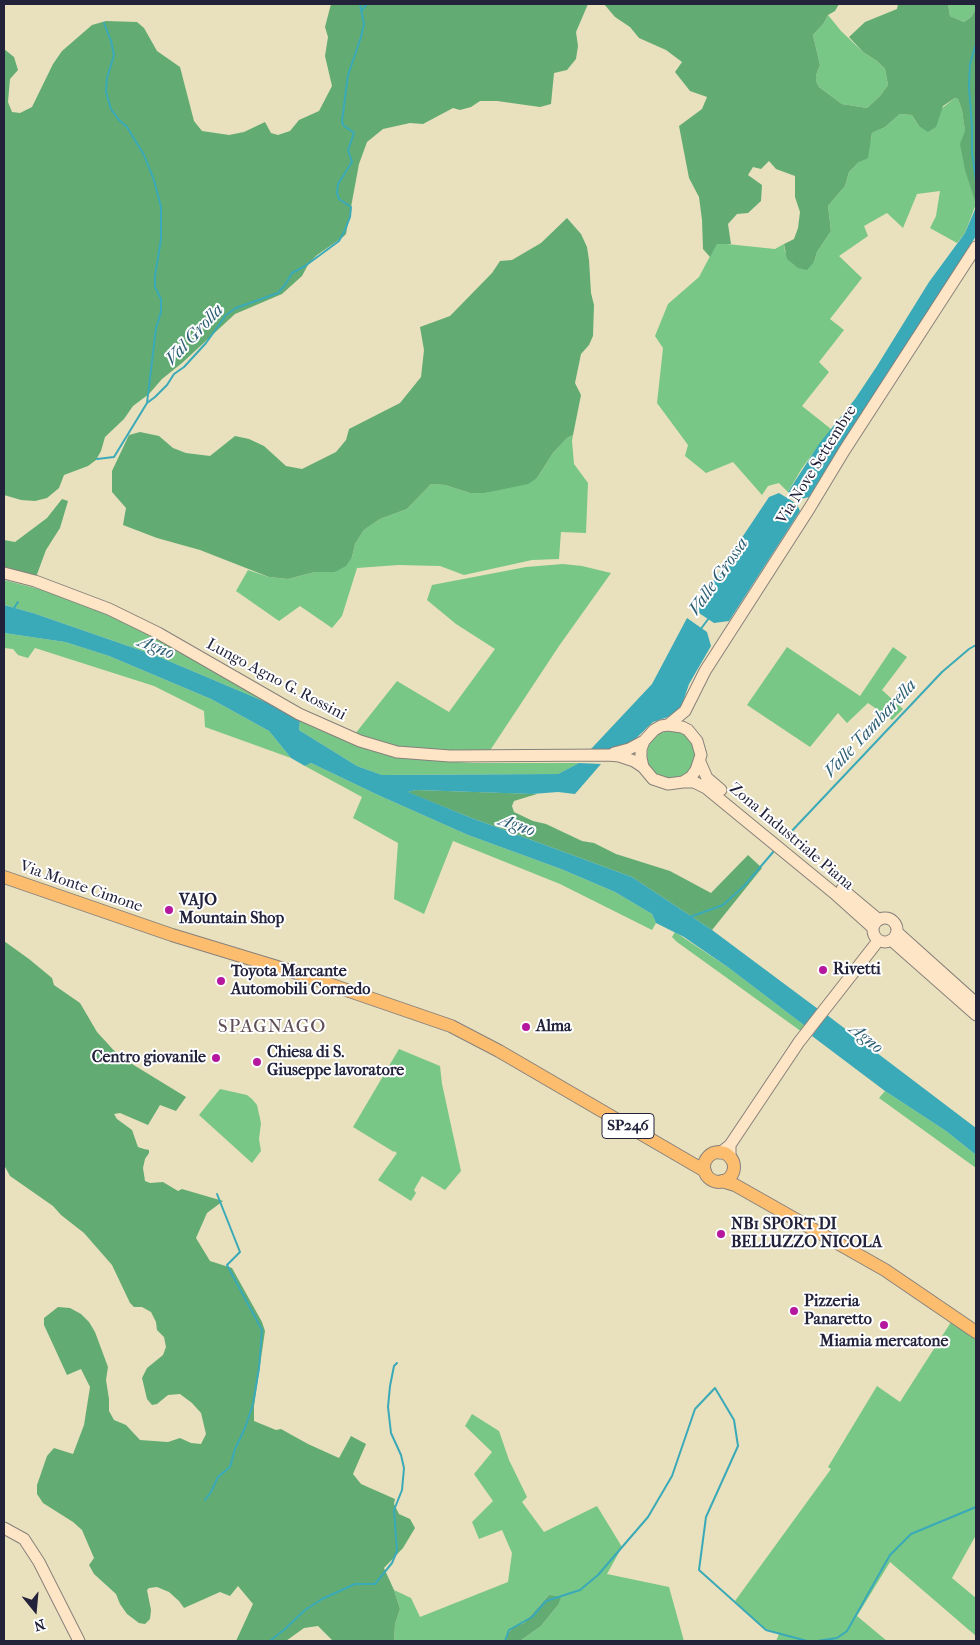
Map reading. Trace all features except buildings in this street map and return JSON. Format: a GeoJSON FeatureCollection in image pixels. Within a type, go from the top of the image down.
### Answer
{"type":"FeatureCollection","features":[{"type":"Feature","properties":{"kind":"main road","name":"Via Nove Settembre"},"geometry":{"type":"LineString","coordinates":[[690,703],[705,670],[976,248]]}},
{"type":"Feature","properties":{"kind":"main road","name":"Lungo Agno G. Rossini"},"geometry":{"type":"LineString","coordinates":[[4,573],[35,581],[109,609],[158,633],[299,714],[360,741],[397,752],[450,756],[608,754]]}},
{"type":"Feature","properties":{"kind":"main road"},"geometry":{"type":"LineString","coordinates":[[608,754],[629,749],[644,740],[654,730],[668,725],[685,711],[690,703]]}},
{"type":"Feature","properties":{"kind":"main road","name":"Zona Industriale Piana"},"geometry":{"type":"LineString","coordinates":[[690,703],[689,716],[693,735],[700,748],[700,762],[711,782],[876,924]]}},
{"type":"Feature","properties":{"kind":"main road"},"geometry":{"type":"LineString","coordinates":[[668,725],[682,727],[693,735]]}},
{"type":"Feature","properties":{"kind":"main road"},"geometry":{"type":"LineString","coordinates":[[643,767],[641,749],[644,740]]}},
{"type":"Feature","properties":{"kind":"main road","name":"Zona Industriale Piana"},"geometry":{"type":"LineString","coordinates":[[608,754],[629,758],[643,767],[648,774],[660,783],[694,782],[706,788],[834,893],[876,924]]}},
{"type":"Feature","properties":{"kind":"main road"},"geometry":{"type":"LineString","coordinates":[[683,782],[696,770],[700,762]]}},
{"type":"Feature","properties":{"kind":"main road","name":"Via Monte Cimone"},"geometry":{"type":"LineString","coordinates":[[4,877],[172,935],[306,976],[451,1026],[499,1051],[691,1162],[706,1166]]}},
{"type":"Feature","properties":{"kind":"main road","name":"Zona Industriale Piana"},"geometry":{"type":"LineString","coordinates":[[876,924],[887,919],[891,920],[896,925],[894,936]]}},
{"type":"Feature","properties":{"kind":"main road","name":"Zona Industriale Piana"},"geometry":{"type":"LineString","coordinates":[[876,924],[874,935],[878,940]]}},
{"type":"Feature","properties":{"kind":"main road"},"geometry":{"type":"LineString","coordinates":[[894,936],[886,942],[878,940],[801,1039],[727,1152],[712,1154],[706,1166],[712,1180],[730,1180],[885,1270],[976,1332]]}},
{"type":"Feature","properties":{"kind":"main road","name":"Zona Industriale Piana"},"geometry":{"type":"LineString","coordinates":[[894,936],[906,942],[976,1003]]}},
{"type":"Feature","properties":{"kind":"main road","name":"Zona Industriale Piana"},"geometry":{"type":"LineString","coordinates":[[894,936],[976,1015]]}},
{"type":"Feature","properties":{"kind":"main road"},"geometry":{"type":"LineString","coordinates":[[727,1152],[734,1165],[730,1180]]}},
{"type":"Feature","properties":{"kind":"main road"},"geometry":{"type":"LineString","coordinates":[[4,1528],[24,1539],[32,1551],[79,1641]]}},
{"type":"Feature","properties":{"kind":"green space"},"geometry":{"type":"Polygon","coordinates":[[[331,4],[588,4],[576,32],[578,46],[576,59],[567,70],[554,73],[551,104],[540,107],[497,101],[480,101],[471,107],[460,110],[453,108],[423,124],[410,123],[383,129],[367,142],[359,164],[346,234],[343,237],[317,255],[309,263],[302,276],[282,294],[235,314],[162,379],[149,394],[133,406],[124,419],[105,437],[96,460],[88,466],[64,475],[59,488],[47,498],[35,501],[21,500],[4,495],[4,49],[14,57],[18,70],[10,79],[8,102],[12,112],[20,113],[32,107],[53,64],[62,51],[92,25],[106,21],[137,22],[144,28],[157,51],[180,67],[194,121],[202,131],[229,135],[244,132],[265,122],[271,133],[278,135],[290,131],[299,120],[319,111],[332,86],[325,56],[328,37],[325,27],[331,4]]]}},
{"type":"Feature","properties":{"kind":"green space"},"geometry":{"type":"Polygon","coordinates":[[[604,4],[839,4],[813,35],[820,65],[816,81],[819,87],[842,104],[867,108],[880,96],[888,85],[885,69],[863,52],[849,37],[865,22],[897,9],[898,4],[948,4],[950,16],[964,22],[971,17],[976,9],[976,204],[965,170],[960,144],[965,131],[962,110],[958,99],[955,98],[943,106],[936,127],[928,132],[919,126],[912,115],[900,114],[885,127],[872,133],[868,158],[859,162],[849,172],[845,186],[828,206],[831,231],[817,252],[814,262],[807,270],[798,268],[787,259],[784,244],[794,239],[798,228],[800,212],[795,197],[795,176],[776,169],[769,161],[761,169],[753,167],[748,175],[762,185],[761,201],[748,213],[737,214],[728,224],[731,244],[717,244],[710,257],[703,249],[699,197],[689,178],[679,126],[702,109],[707,97],[690,91],[675,72],[682,62],[666,50],[639,38],[630,27],[615,17],[604,4]]]}},
{"type":"Feature","properties":{"kind":"green space"},"geometry":{"type":"Polygon","coordinates":[[[948,4],[976,4],[976,9],[971,17],[964,22],[950,16],[948,4]]]}},
{"type":"Feature","properties":{"kind":"green space"},"geometry":{"type":"Polygon","coordinates":[[[828,15],[841,31],[863,52],[885,69],[888,85],[880,96],[867,108],[842,104],[819,87],[816,81],[820,65],[813,35],[824,23],[828,15]]]}},
{"type":"Feature","properties":{"kind":"green space"},"geometry":{"type":"Polygon","coordinates":[[[955,98],[958,99],[962,110],[976,204],[965,233],[957,243],[930,228],[936,216],[940,191],[917,194],[903,228],[887,213],[864,226],[868,236],[839,256],[862,278],[830,319],[844,330],[819,362],[829,372],[802,406],[831,429],[830,431],[802,468],[788,492],[779,483],[768,486],[762,495],[733,462],[706,473],[685,456],[688,445],[657,403],[663,348],[655,336],[668,304],[699,277],[717,243],[775,249],[784,244],[785,252],[814,262],[817,252],[831,231],[828,206],[845,186],[849,172],[859,162],[871,140],[872,133],[885,127],[900,114],[912,115],[919,126],[955,98]]]}},
{"type":"Feature","properties":{"kind":"green space"},"geometry":{"type":"Polygon","coordinates":[[[567,218],[581,234],[587,247],[591,293],[594,305],[593,336],[589,345],[581,354],[575,383],[581,395],[573,435],[567,438],[553,453],[537,478],[528,484],[485,493],[470,493],[445,485],[431,484],[407,509],[380,519],[364,530],[355,544],[352,557],[346,566],[335,572],[315,572],[288,579],[269,577],[200,550],[157,538],[123,525],[126,508],[112,492],[112,471],[129,435],[140,432],[159,436],[173,448],[186,453],[210,456],[235,436],[249,439],[264,446],[286,466],[302,469],[336,452],[346,440],[349,429],[400,403],[421,377],[424,350],[420,327],[450,316],[492,273],[500,261],[512,260],[541,243],[567,218]]]}},
{"type":"Feature","properties":{"kind":"green space"},"geometry":{"type":"Polygon","coordinates":[[[573,435],[574,464],[588,483],[586,533],[561,532],[559,559],[532,560],[464,575],[440,566],[398,565],[357,568],[342,616],[332,628],[300,606],[279,621],[236,591],[248,570],[269,577],[288,579],[315,572],[335,572],[352,557],[355,544],[364,530],[380,519],[407,509],[431,484],[445,485],[470,493],[485,493],[537,478],[553,453],[567,438],[573,435]]]}},
{"type":"Feature","properties":{"kind":"green space"},"geometry":{"type":"Polygon","coordinates":[[[62,499],[68,501],[60,528],[46,550],[36,577],[4,568],[4,540],[15,542],[47,518],[62,499]]]}},
{"type":"Feature","properties":{"kind":"green space"},"geometry":{"type":"Polygon","coordinates":[[[563,564],[582,566],[611,573],[559,646],[489,752],[413,749],[386,744],[355,734],[397,681],[449,712],[495,649],[456,624],[427,600],[432,585],[526,567],[563,564]]]}},
{"type":"Feature","properties":{"kind":"green space"},"geometry":{"type":"Polygon","coordinates":[[[4,580],[43,590],[120,618],[268,703],[157,656],[33,613],[4,605],[4,580]]]}},
{"type":"Feature","properties":{"kind":"green space"},"geometry":{"type":"Polygon","coordinates":[[[4,633],[65,642],[109,656],[211,699],[269,731],[291,758],[205,727],[204,711],[154,686],[35,648],[28,658],[18,655],[13,649],[4,648],[4,633]]]}},
{"type":"Feature","properties":{"kind":"green space"},"geometry":{"type":"Polygon","coordinates":[[[787,647],[860,696],[893,647],[907,657],[882,690],[903,709],[892,720],[868,703],[847,723],[838,713],[810,747],[747,705],[787,647]]]}},
{"type":"Feature","properties":{"kind":"green space"},"geometry":{"type":"Polygon","coordinates":[[[300,720],[364,748],[412,759],[473,763],[579,763],[558,774],[382,775],[357,766],[299,730],[300,720]]]}},
{"type":"Feature","properties":{"kind":"green space"},"geometry":{"type":"Polygon","coordinates":[[[666,731],[676,731],[688,738],[695,750],[695,760],[688,772],[676,779],[666,779],[658,775],[651,768],[647,760],[647,750],[651,742],[658,735],[666,731]]]}},
{"type":"Feature","properties":{"kind":"green space"},"geometry":{"type":"Polygon","coordinates":[[[311,763],[468,835],[561,869],[615,892],[652,914],[656,923],[652,930],[560,884],[453,841],[424,914],[394,899],[398,843],[353,818],[362,797],[305,766],[311,763]]]}},
{"type":"Feature","properties":{"kind":"green space"},"geometry":{"type":"Polygon","coordinates":[[[416,790],[537,794],[514,801],[512,806],[514,812],[533,821],[546,824],[582,841],[594,843],[616,854],[670,871],[711,893],[748,855],[762,868],[712,930],[632,877],[407,792],[416,790]]]}},
{"type":"Feature","properties":{"kind":"green space"},"geometry":{"type":"Polygon","coordinates":[[[675,932],[729,968],[805,1026],[802,1032],[677,942],[672,937],[675,932]]]}},
{"type":"Feature","properties":{"kind":"green space"},"geometry":{"type":"Polygon","coordinates":[[[4,941],[52,978],[54,985],[80,1003],[97,1032],[119,1056],[186,1097],[176,1111],[160,1105],[148,1125],[120,1113],[114,1114],[117,1119],[132,1130],[138,1147],[149,1150],[143,1168],[145,1181],[150,1183],[163,1182],[178,1191],[182,1189],[223,1201],[207,1213],[196,1238],[210,1261],[232,1268],[262,1322],[265,1331],[254,1406],[254,1421],[276,1430],[281,1429],[339,1458],[351,1436],[366,1444],[353,1474],[361,1484],[395,1499],[394,1504],[399,1514],[410,1519],[415,1528],[403,1548],[384,1568],[400,1609],[395,1624],[394,1641],[333,1641],[318,1626],[304,1628],[286,1641],[236,1641],[253,1604],[238,1586],[230,1596],[220,1592],[184,1608],[169,1592],[157,1587],[149,1588],[147,1590],[151,1610],[150,1619],[145,1624],[139,1623],[127,1614],[116,1594],[94,1574],[89,1565],[94,1558],[82,1530],[43,1503],[37,1494],[37,1485],[47,1456],[54,1448],[73,1454],[84,1425],[90,1387],[81,1369],[67,1375],[44,1325],[44,1318],[58,1307],[70,1308],[81,1314],[95,1332],[108,1367],[106,1380],[109,1411],[114,1420],[126,1425],[140,1440],[168,1442],[180,1438],[191,1443],[201,1444],[206,1434],[201,1413],[180,1394],[168,1395],[157,1404],[152,1405],[147,1399],[142,1378],[147,1368],[163,1355],[166,1347],[164,1337],[157,1330],[156,1322],[151,1312],[142,1307],[134,1307],[130,1303],[112,1265],[84,1233],[61,1215],[53,1206],[10,1176],[4,1165],[4,941]]]}},
{"type":"Feature","properties":{"kind":"green space"},"geometry":{"type":"Polygon","coordinates":[[[399,1049],[440,1066],[442,1084],[461,1171],[445,1190],[422,1176],[414,1190],[416,1193],[411,1201],[378,1180],[397,1153],[353,1127],[399,1049]]]}},
{"type":"Feature","properties":{"kind":"green space"},"geometry":{"type":"Polygon","coordinates":[[[220,1089],[247,1095],[257,1105],[261,1123],[259,1139],[261,1151],[252,1163],[199,1115],[220,1089]]]}},
{"type":"Feature","properties":{"kind":"green space"},"geometry":{"type":"Polygon","coordinates":[[[885,1091],[946,1131],[976,1155],[976,1168],[879,1098],[885,1091]]]}},
{"type":"Feature","properties":{"kind":"green space"},"geometry":{"type":"Polygon","coordinates":[[[953,1319],[976,1334],[976,1535],[952,1578],[976,1598],[976,1636],[890,1562],[857,1616],[887,1641],[776,1641],[779,1634],[762,1627],[735,1601],[831,1469],[828,1467],[877,1386],[900,1402],[953,1319]]]}},
{"type":"Feature","properties":{"kind":"green space"},"geometry":{"type":"Polygon","coordinates":[[[472,1414],[499,1431],[509,1460],[527,1497],[522,1502],[544,1532],[597,1506],[622,1547],[607,1574],[669,1587],[684,1641],[520,1641],[541,1626],[558,1605],[549,1595],[524,1623],[514,1627],[507,1634],[507,1641],[394,1641],[395,1624],[400,1609],[394,1590],[411,1598],[420,1617],[508,1582],[512,1553],[502,1530],[479,1539],[472,1522],[493,1501],[474,1474],[492,1452],[465,1426],[472,1414]]]}},
{"type":"Feature","properties":{"kind":"green space"},"geometry":{"type":"Polygon","coordinates":[[[549,1595],[561,1597],[558,1605],[541,1626],[520,1641],[507,1641],[507,1634],[514,1627],[524,1623],[549,1595]]]}},
{"type":"Feature","properties":{"kind":"water"},"geometry":{"type":"Polygon","coordinates":[[[976,207],[976,236],[809,497],[801,499],[788,492],[819,444],[855,399],[929,282],[965,233],[976,207]]]}},
{"type":"Feature","properties":{"kind":"water"},"geometry":{"type":"Polygon","coordinates":[[[779,493],[797,504],[800,511],[729,621],[714,623],[699,613],[697,605],[769,497],[779,493]]]}},
{"type":"Feature","properties":{"kind":"water"},"geometry":{"type":"Polygon","coordinates":[[[4,605],[33,613],[157,656],[268,703],[300,720],[299,730],[357,766],[382,775],[558,774],[579,763],[601,764],[575,794],[558,792],[532,794],[416,790],[408,792],[469,817],[632,877],[712,930],[818,1009],[805,1026],[729,968],[684,937],[656,923],[652,914],[615,892],[561,869],[468,835],[311,763],[305,766],[291,758],[269,731],[211,699],[109,656],[65,642],[4,633],[4,605]]]}},
{"type":"Feature","properties":{"kind":"water"},"geometry":{"type":"Polygon","coordinates":[[[687,618],[707,632],[711,646],[689,684],[681,708],[674,715],[653,722],[629,745],[617,749],[591,749],[652,684],[687,618]]]}},
{"type":"Feature","properties":{"kind":"water"},"geometry":{"type":"Polygon","coordinates":[[[827,1015],[976,1128],[976,1155],[946,1131],[885,1091],[812,1036],[827,1015]]]}},
{"type":"Feature","properties":{"kind":"waterway","name":"Val Grolla"},"geometry":{"type":"LineString","coordinates":[[97,459],[114,457],[147,403],[167,385],[174,374],[184,367],[206,343],[226,315],[236,308],[278,293],[292,273],[305,266],[339,241],[350,217],[351,207],[339,199],[337,193],[338,184],[352,162],[348,150],[354,133],[343,125],[342,121],[348,75],[364,24],[360,4]]}},
{"type":"Feature","properties":{"kind":"waterway","name":"Val Grolla"},"geometry":{"type":"LineString","coordinates":[[362,10],[367,4]]}},
{"type":"Feature","properties":{"kind":"waterway"},"geometry":{"type":"LineString","coordinates":[[104,23],[114,55],[107,78],[106,92],[111,109],[127,127],[144,155],[154,180],[161,207],[161,239],[155,276],[155,287],[161,299],[161,312],[156,328],[147,403]]}},
{"type":"Feature","properties":{"kind":"waterway","name":"Valle Grossa"},"geometry":{"type":"LineString","coordinates":[[976,44],[970,64],[969,87],[972,153],[976,180]]}},
{"type":"Feature","properties":{"kind":"waterway","name":"Val Grolla"},"geometry":{"type":"LineString","coordinates":[[14,608],[18,602]]}},
{"type":"Feature","properties":{"kind":"waterway","name":"Valle Grossa"},"geometry":{"type":"LineString","coordinates":[[700,630],[709,618]]}},
{"type":"Feature","properties":{"kind":"waterway","name":"Valle Tambarella"},"geometry":{"type":"LineString","coordinates":[[788,835],[942,672],[976,645]]}},
{"type":"Feature","properties":{"kind":"waterway","name":"Valle Tambarella"},"geometry":{"type":"LineString","coordinates":[[690,917],[723,905],[744,886],[774,851]]}},
{"type":"Feature","properties":{"kind":"waterway"},"geometry":{"type":"LineString","coordinates":[[205,1500],[218,1477],[230,1467],[235,1449],[245,1428],[253,1404],[259,1368],[262,1330],[227,1265],[240,1252],[217,1194]]}},
{"type":"Feature","properties":{"kind":"waterway"},"geometry":{"type":"LineString","coordinates":[[270,1641],[305,1610],[322,1599],[355,1584],[375,1584],[392,1563],[397,1551],[394,1510],[402,1490],[404,1468],[401,1455],[391,1433],[388,1407],[394,1366],[397,1363]]}},
{"type":"Feature","properties":{"kind":"waterway"},"geometry":{"type":"LineString","coordinates":[[505,1641],[509,1630],[532,1617],[546,1601],[580,1590],[598,1575],[648,1517],[672,1476],[695,1409],[715,1388],[734,1420],[738,1446],[706,1517],[699,1570],[766,1630],[807,1641]]}},
{"type":"Feature","properties":{"kind":"waterway"},"geometry":{"type":"LineString","coordinates":[[817,1641],[837,1638],[847,1631],[890,1555],[911,1534],[976,1507]]}},
{"type":"Feature","properties":{"kind":"place","name":"VAJO Mountain Shop"},"geometry":{"type":"Point","coordinates":[169,910]}},
{"type":"Feature","properties":{"kind":"place","name":"Rivetti"},"geometry":{"type":"Point","coordinates":[823,970]}},
{"type":"Feature","properties":{"kind":"place","name":"Toyota Marcante Automobili Cornedo"},"geometry":{"type":"Point","coordinates":[221,981]}},
{"type":"Feature","properties":{"kind":"place","name":"Alma"},"geometry":{"type":"Point","coordinates":[526,1027]}},
{"type":"Feature","properties":{"kind":"place","name":"Centro giovanile"},"geometry":{"type":"Point","coordinates":[216,1058]}},
{"type":"Feature","properties":{"kind":"place","name":"Chiesa di S. Giuseppe lavoratore"},"geometry":{"type":"Point","coordinates":[257,1062]}},
{"type":"Feature","properties":{"kind":"place","name":"NB1 SPORT DI BELLUZZO NICOLA"},"geometry":{"type":"Point","coordinates":[721,1234]}},
{"type":"Feature","properties":{"kind":"place","name":"Pizzeria Panaretto"},"geometry":{"type":"Point","coordinates":[794,1311]}},
{"type":"Feature","properties":{"kind":"place","name":"Miamia mercatone"},"geometry":{"type":"Point","coordinates":[884,1325]}},
{"type":"Feature","properties":{"kind":"district","name":"SPAGNAGO"},"geometry":{"type":"Point","coordinates":[272,1027]}},
{"type":"Feature","properties":{"kind":"water label","name":"Agno"},"geometry":{"type":"Point","coordinates":[156,648]}},
{"type":"Feature","properties":{"kind":"water label","name":"Agno"},"geometry":{"type":"Point","coordinates":[517,826]}},
{"type":"Feature","properties":{"kind":"water label","name":"Agno"},"geometry":{"type":"Point","coordinates":[866,1039]}}]}
